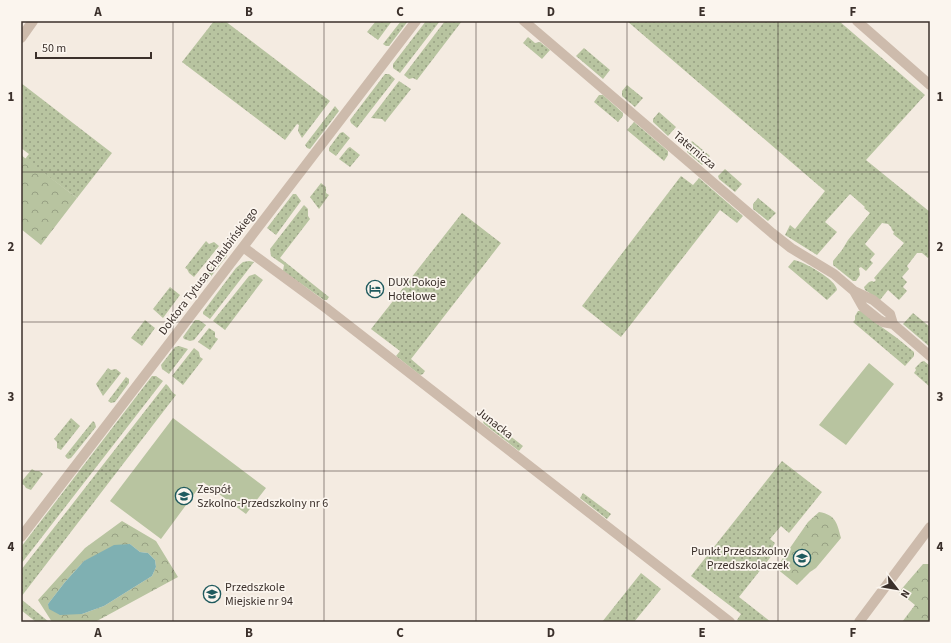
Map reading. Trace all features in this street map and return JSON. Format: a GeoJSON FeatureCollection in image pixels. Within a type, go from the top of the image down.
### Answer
{"type":"FeatureCollection","features":[{"type":"Feature","properties":{"kind":"street"},"geometry":{"type":"LineString","coordinates":[[21,38],[33,21]]}},
{"type":"Feature","properties":{"kind":"street","name":"Doktora Tytusa Chałubińskiego"},"geometry":{"type":"LineString","coordinates":[[21,537],[416,21]]}},
{"type":"Feature","properties":{"kind":"street","name":"Taternicza"},"geometry":{"type":"LineString","coordinates":[[524,21],[772,233],[791,248],[834,274],[854,291],[863,307],[883,322],[893,324],[930,356]]}},
{"type":"Feature","properties":{"kind":"street"},"geometry":{"type":"LineString","coordinates":[[856,21],[930,85]]}},
{"type":"Feature","properties":{"kind":"street","name":"Junacka"},"geometry":{"type":"LineString","coordinates":[[243,247],[326,308],[730,622]]}},
{"type":"Feature","properties":{"kind":"street"},"geometry":{"type":"LineString","coordinates":[[858,622],[930,527]]}},
{"type":"Feature","properties":{"kind":"green space"},"geometry":{"type":"Polygon","coordinates":[[[214,21],[225,21],[330,101],[302,138],[298,131],[299,125],[297,124],[285,140],[182,62],[214,21]]]}},
{"type":"Feature","properties":{"kind":"green space"},"geometry":{"type":"Polygon","coordinates":[[[376,21],[392,21],[378,40],[367,32],[376,21]]]}},
{"type":"Feature","properties":{"kind":"green space"},"geometry":{"type":"Polygon","coordinates":[[[401,21],[408,21],[389,46],[383,44],[401,21]]]}},
{"type":"Feature","properties":{"kind":"green space"},"geometry":{"type":"Polygon","coordinates":[[[426,21],[440,21],[400,73],[393,68],[393,64],[426,21]]]}},
{"type":"Feature","properties":{"kind":"green space"},"geometry":{"type":"Polygon","coordinates":[[[445,21],[462,21],[417,80],[413,78],[409,79],[404,75],[445,21]]]}},
{"type":"Feature","properties":{"kind":"green space"},"geometry":{"type":"Polygon","coordinates":[[[627,21],[839,21],[925,95],[866,160],[930,212],[930,256],[928,258],[922,253],[917,253],[907,266],[909,269],[902,277],[907,282],[903,287],[907,291],[899,300],[888,290],[880,300],[865,290],[864,287],[869,282],[874,282],[876,280],[874,278],[904,243],[893,234],[894,232],[891,227],[888,224],[882,223],[865,244],[875,254],[870,260],[873,263],[866,271],[861,267],[859,268],[860,275],[856,281],[853,281],[833,265],[833,261],[870,213],[850,194],[825,222],[837,232],[817,255],[785,235],[790,225],[795,229],[825,191],[627,21]]]}},
{"type":"Feature","properties":{"kind":"green space"},"geometry":{"type":"Polygon","coordinates":[[[528,37],[535,43],[540,42],[550,50],[542,59],[523,43],[528,37]]]}},
{"type":"Feature","properties":{"kind":"green space"},"geometry":{"type":"Polygon","coordinates":[[[584,48],[610,70],[603,79],[576,56],[584,48]]]}},
{"type":"Feature","properties":{"kind":"green space"},"geometry":{"type":"Polygon","coordinates":[[[385,74],[389,74],[395,79],[357,128],[351,123],[350,120],[385,74]]]}},
{"type":"Feature","properties":{"kind":"green space"},"geometry":{"type":"Polygon","coordinates":[[[399,81],[411,89],[385,122],[382,119],[371,118],[399,81]]]}},
{"type":"Feature","properties":{"kind":"green space"},"geometry":{"type":"Polygon","coordinates":[[[21,83],[112,153],[77,198],[25,159],[29,154],[21,148],[21,83]]]}},
{"type":"Feature","properties":{"kind":"green space"},"geometry":{"type":"Polygon","coordinates":[[[627,85],[643,98],[635,107],[622,96],[622,91],[627,85]]]}},
{"type":"Feature","properties":{"kind":"green space"},"geometry":{"type":"Polygon","coordinates":[[[599,95],[603,95],[623,113],[623,116],[618,122],[594,102],[599,95]]]}},
{"type":"Feature","properties":{"kind":"green space"},"geometry":{"type":"Polygon","coordinates":[[[335,106],[339,111],[310,149],[307,148],[305,145],[335,106]]]}},
{"type":"Feature","properties":{"kind":"green space"},"geometry":{"type":"Polygon","coordinates":[[[659,112],[676,127],[668,136],[653,122],[653,119],[659,112]]]}},
{"type":"Feature","properties":{"kind":"green space"},"geometry":{"type":"Polygon","coordinates":[[[634,122],[668,151],[668,155],[664,161],[627,130],[634,122]]]}},
{"type":"Feature","properties":{"kind":"green space"},"geometry":{"type":"Polygon","coordinates":[[[343,132],[350,138],[336,156],[329,151],[329,148],[340,133],[343,132]]]}},
{"type":"Feature","properties":{"kind":"green space"},"geometry":{"type":"Polygon","coordinates":[[[692,141],[710,156],[702,165],[687,152],[687,148],[692,141]]]}},
{"type":"Feature","properties":{"kind":"green space"},"geometry":{"type":"Polygon","coordinates":[[[350,147],[360,155],[350,167],[339,159],[350,147]]]}},
{"type":"Feature","properties":{"kind":"green space"},"geometry":{"type":"Polygon","coordinates":[[[21,155],[77,198],[41,245],[21,229],[21,155]]]}},
{"type":"Feature","properties":{"kind":"green space"},"geometry":{"type":"Polygon","coordinates":[[[725,169],[742,184],[735,192],[719,179],[718,176],[725,169]]]}},
{"type":"Feature","properties":{"kind":"green space"},"geometry":{"type":"Polygon","coordinates":[[[681,176],[693,185],[699,178],[743,216],[737,223],[720,210],[621,337],[582,306],[681,176]]]}},
{"type":"Feature","properties":{"kind":"green space"},"geometry":{"type":"Polygon","coordinates":[[[321,183],[326,187],[326,193],[329,195],[319,209],[310,197],[321,183]]]}},
{"type":"Feature","properties":{"kind":"green space"},"geometry":{"type":"Polygon","coordinates":[[[293,194],[296,194],[301,201],[276,235],[267,228],[293,194]]]}},
{"type":"Feature","properties":{"kind":"green space"},"geometry":{"type":"Polygon","coordinates":[[[758,198],[776,213],[768,221],[753,209],[753,204],[758,198]]]}},
{"type":"Feature","properties":{"kind":"green space"},"geometry":{"type":"Polygon","coordinates":[[[304,205],[308,209],[308,216],[310,219],[280,258],[329,297],[327,300],[324,300],[283,271],[284,265],[271,256],[270,249],[304,205]]]}},
{"type":"Feature","properties":{"kind":"green space"},"geometry":{"type":"Polygon","coordinates":[[[462,213],[501,243],[411,359],[425,371],[420,375],[396,356],[400,351],[371,329],[462,213]]]}},
{"type":"Feature","properties":{"kind":"green space"},"geometry":{"type":"Polygon","coordinates":[[[206,241],[209,244],[214,242],[219,246],[194,277],[185,268],[206,241]]]}},
{"type":"Feature","properties":{"kind":"green space"},"geometry":{"type":"Polygon","coordinates":[[[224,250],[227,252],[227,256],[206,283],[202,284],[200,282],[224,250]]]}},
{"type":"Feature","properties":{"kind":"green space"},"geometry":{"type":"Polygon","coordinates":[[[794,260],[812,267],[826,276],[836,286],[837,290],[827,300],[788,267],[794,260]]]}},
{"type":"Feature","properties":{"kind":"green space"},"geometry":{"type":"Polygon","coordinates":[[[243,262],[254,262],[210,319],[203,314],[236,268],[243,262]]]}},
{"type":"Feature","properties":{"kind":"green space"},"geometry":{"type":"Polygon","coordinates":[[[255,274],[263,280],[225,330],[213,321],[249,276],[255,274]]]}},
{"type":"Feature","properties":{"kind":"green space"},"geometry":{"type":"Polygon","coordinates":[[[170,287],[180,295],[163,318],[153,309],[170,287]]]}},
{"type":"Feature","properties":{"kind":"green space"},"geometry":{"type":"Polygon","coordinates":[[[858,311],[862,311],[914,352],[914,356],[905,366],[853,322],[858,311]]]}},
{"type":"Feature","properties":{"kind":"green space"},"geometry":{"type":"Polygon","coordinates":[[[913,313],[930,327],[930,347],[903,324],[913,313]]]}},
{"type":"Feature","properties":{"kind":"green space"},"geometry":{"type":"Polygon","coordinates":[[[145,320],[155,328],[142,346],[131,338],[145,320]]]}},
{"type":"Feature","properties":{"kind":"green space"},"geometry":{"type":"Polygon","coordinates":[[[195,320],[199,320],[206,325],[194,340],[190,341],[184,339],[183,337],[195,320]]]}},
{"type":"Feature","properties":{"kind":"green space"},"geometry":{"type":"Polygon","coordinates":[[[209,328],[215,332],[215,337],[218,339],[210,350],[198,342],[209,328]]]}},
{"type":"Feature","properties":{"kind":"green space"},"geometry":{"type":"Polygon","coordinates":[[[179,346],[188,349],[169,374],[162,369],[161,365],[175,347],[179,346]]]}},
{"type":"Feature","properties":{"kind":"green space"},"geometry":{"type":"Polygon","coordinates":[[[194,348],[199,352],[200,357],[203,359],[183,385],[172,376],[194,348]]]}},
{"type":"Feature","properties":{"kind":"green space"},"geometry":{"type":"Polygon","coordinates":[[[924,361],[930,366],[930,387],[914,373],[916,370],[915,368],[924,361]]]}},
{"type":"Feature","properties":{"kind":"green space"},"geometry":{"type":"Polygon","coordinates":[[[869,363],[894,384],[846,445],[819,425],[869,363]]]}},
{"type":"Feature","properties":{"kind":"green space"},"geometry":{"type":"Polygon","coordinates":[[[108,368],[111,370],[116,369],[121,373],[103,396],[96,384],[108,368]]]}},
{"type":"Feature","properties":{"kind":"green space"},"geometry":{"type":"Polygon","coordinates":[[[152,376],[156,376],[163,381],[21,564],[21,547],[152,376]]]}},
{"type":"Feature","properties":{"kind":"green space"},"geometry":{"type":"Polygon","coordinates":[[[126,377],[129,379],[129,383],[115,402],[111,403],[108,401],[126,377]]]}},
{"type":"Feature","properties":{"kind":"green space"},"geometry":{"type":"Polygon","coordinates":[[[166,384],[176,395],[21,597],[21,570],[166,384]]]}},
{"type":"Feature","properties":{"kind":"green space"},"geometry":{"type":"Polygon","coordinates":[[[486,417],[523,446],[519,451],[484,424],[483,422],[486,417]]]}},
{"type":"Feature","properties":{"kind":"green space"},"geometry":{"type":"Polygon","coordinates":[[[71,418],[80,426],[61,450],[57,448],[57,442],[54,439],[71,418]]]}},
{"type":"Feature","properties":{"kind":"green space"},"geometry":{"type":"Polygon","coordinates":[[[173,418],[266,488],[246,514],[203,482],[161,539],[110,501],[173,418]]]}},
{"type":"Feature","properties":{"kind":"green space"},"geometry":{"type":"Polygon","coordinates":[[[93,421],[96,427],[71,458],[68,459],[65,456],[93,421]]]}},
{"type":"Feature","properties":{"kind":"green space"},"geometry":{"type":"Polygon","coordinates":[[[782,461],[822,492],[789,533],[781,526],[770,539],[775,543],[770,552],[773,554],[739,597],[771,622],[739,622],[737,620],[741,614],[691,576],[782,461]]]}},
{"type":"Feature","properties":{"kind":"green space"},"geometry":{"type":"Polygon","coordinates":[[[32,469],[43,474],[31,490],[21,484],[21,482],[32,469]]]}},
{"type":"Feature","properties":{"kind":"green space"},"geometry":{"type":"Polygon","coordinates":[[[583,493],[611,514],[607,519],[580,498],[583,493]]]}},
{"type":"Feature","properties":{"kind":"green space"},"geometry":{"type":"Polygon","coordinates":[[[819,512],[829,515],[835,520],[841,538],[816,568],[797,585],[776,568],[808,522],[819,512]]]}},
{"type":"Feature","properties":{"kind":"green space"},"geometry":{"type":"Polygon","coordinates":[[[122,521],[156,541],[178,577],[95,622],[52,622],[38,600],[85,548],[122,521]],[[130,544],[84,561],[48,604],[82,614],[104,606],[152,576],[156,567],[155,560],[148,553],[140,552],[130,544]]]}},
{"type":"Feature","properties":{"kind":"green space"},"geometry":{"type":"Polygon","coordinates":[[[923,564],[930,564],[930,622],[902,622],[915,605],[899,592],[923,564]]]}},
{"type":"Feature","properties":{"kind":"green space"},"geometry":{"type":"Polygon","coordinates":[[[641,573],[661,589],[634,622],[602,622],[641,573]]]}},
{"type":"Feature","properties":{"kind":"green space"},"geometry":{"type":"Polygon","coordinates":[[[21,599],[49,622],[36,622],[21,610],[21,599]]]}},
{"type":"Feature","properties":{"kind":"water"},"geometry":{"type":"Polygon","coordinates":[[[130,544],[140,552],[148,553],[155,560],[156,567],[152,576],[104,606],[82,614],[60,615],[49,609],[48,604],[84,561],[114,545],[130,544]]]}},
{"type":"Feature","properties":{"kind":"place","name":"DUX Pokoje Hotelowe"},"geometry":{"type":"Point","coordinates":[375,289]}},
{"type":"Feature","properties":{"kind":"place","name":"Zespół Szkolno-Przedszkolny nr 6"},"geometry":{"type":"Point","coordinates":[184,496]}},
{"type":"Feature","properties":{"kind":"place","name":"Punkt Przedszkolny Przedszkolaczek"},"geometry":{"type":"Point","coordinates":[802,558]}},
{"type":"Feature","properties":{"kind":"place","name":"Przedszkole Miejskie nr 94"},"geometry":{"type":"Point","coordinates":[212,594]}}]}
